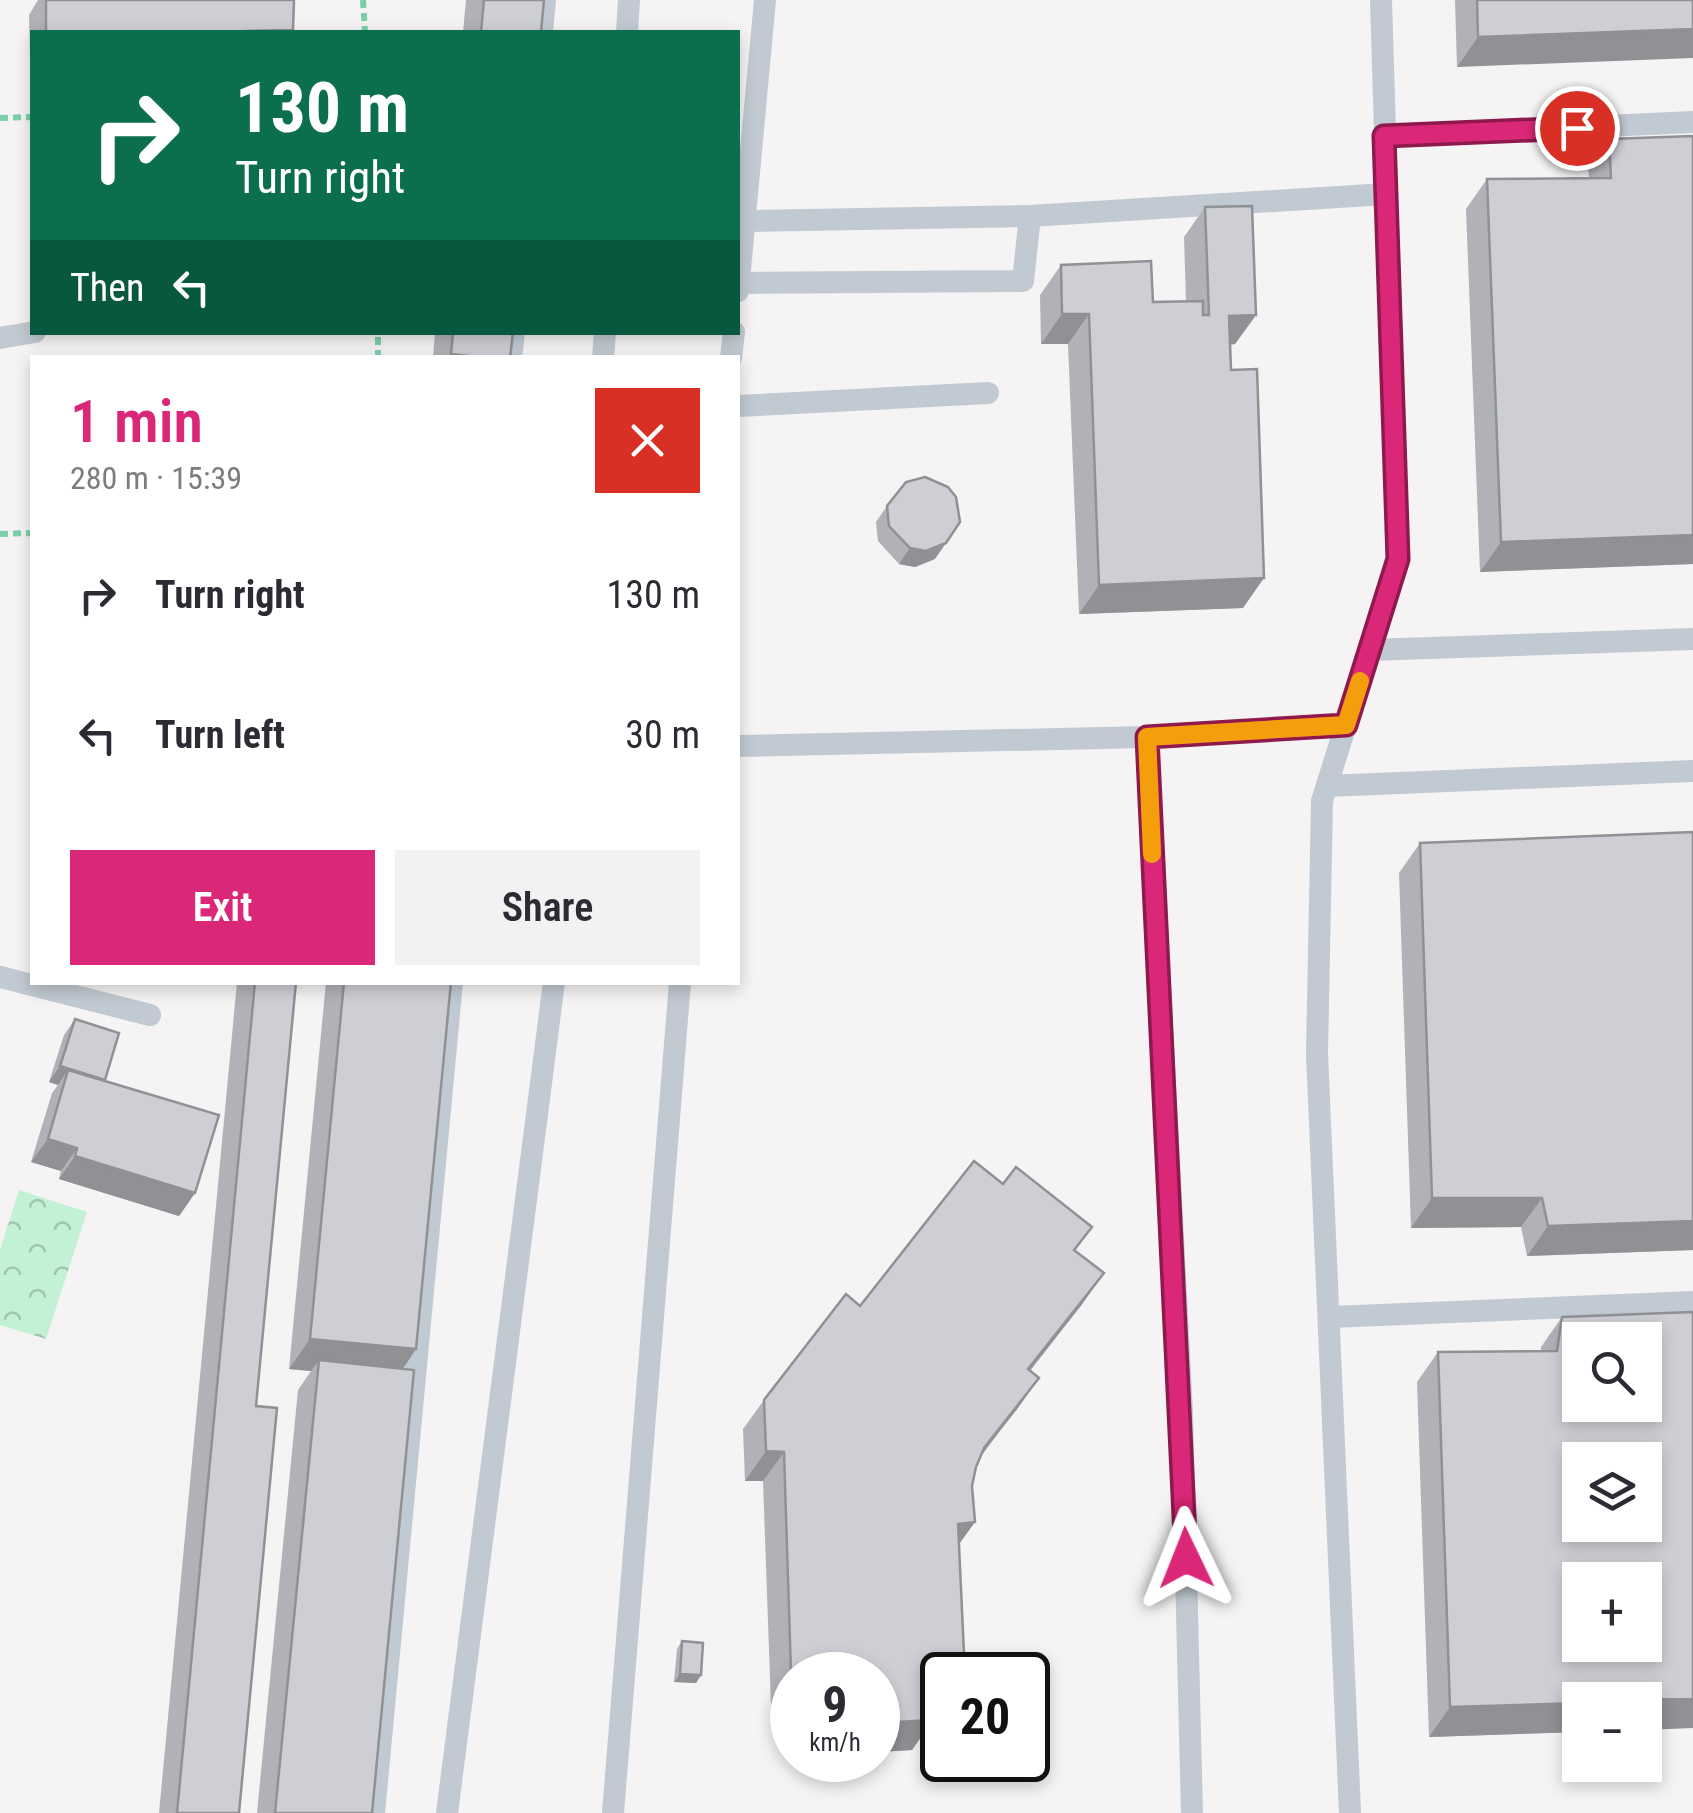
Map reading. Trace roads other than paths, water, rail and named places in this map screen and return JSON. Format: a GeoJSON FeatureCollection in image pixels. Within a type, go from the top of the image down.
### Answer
{"type":"FeatureCollection","features":[{"type":"Feature","properties":{"kind":"lane"},"geometry":{"type":"LineString","coordinates":[[542,30],[545,0]]}},
{"type":"Feature","properties":{"kind":"lane"},"geometry":{"type":"LineString","coordinates":[[627,30],[629,0]]}},
{"type":"Feature","properties":{"kind":"lane"},"geometry":{"type":"LineString","coordinates":[[740,262],[764,0]]}},
{"type":"Feature","properties":{"kind":"lane"},"geometry":{"type":"LineString","coordinates":[[1350,1813],[1318,1054],[1322,801],[1398,559],[1381,0]]}},
{"type":"Feature","properties":{"kind":"lane"},"geometry":{"type":"LineString","coordinates":[[1384,136],[1693,122]]}},
{"type":"Feature","properties":{"kind":"lane"},"geometry":{"type":"LineString","coordinates":[[744,220],[1030,216],[1386,194]]}},
{"type":"Feature","properties":{"kind":"lane"},"geometry":{"type":"LineString","coordinates":[[740,283],[1023,281],[1030,216]]}},
{"type":"Feature","properties":{"kind":"lane"},"geometry":{"type":"LineString","coordinates":[[0,338],[30,333]]}},
{"type":"Feature","properties":{"kind":"lane"},"geometry":{"type":"LineString","coordinates":[[740,406],[988,393]]}},
{"type":"Feature","properties":{"kind":"lane"},"geometry":{"type":"LineString","coordinates":[[1370,650],[1693,639]]}},
{"type":"Feature","properties":{"kind":"lane"},"geometry":{"type":"LineString","coordinates":[[740,746],[1147,737],[1346,725]]}},
{"type":"Feature","properties":{"kind":"lane"},"geometry":{"type":"LineString","coordinates":[[1147,737],[1182,1412],[1192,1813]]}},
{"type":"Feature","properties":{"kind":"lane"},"geometry":{"type":"LineString","coordinates":[[1327,786],[1693,772]]}},
{"type":"Feature","properties":{"kind":"lane"},"geometry":{"type":"LineString","coordinates":[[0,977],[30,984]]}},
{"type":"Feature","properties":{"kind":"lane"},"geometry":{"type":"LineString","coordinates":[[32,985],[150,1014]]}},
{"type":"Feature","properties":{"kind":"lane"},"geometry":{"type":"LineString","coordinates":[[374,1813],[452,985]]}},
{"type":"Feature","properties":{"kind":"lane"},"geometry":{"type":"LineString","coordinates":[[448,1813],[554,985]]}},
{"type":"Feature","properties":{"kind":"lane"},"geometry":{"type":"LineString","coordinates":[[613,1813],[680,985]]}},
{"type":"Feature","properties":{"kind":"lane"},"geometry":{"type":"LineString","coordinates":[[1331,1317],[1693,1302]]}}]}
